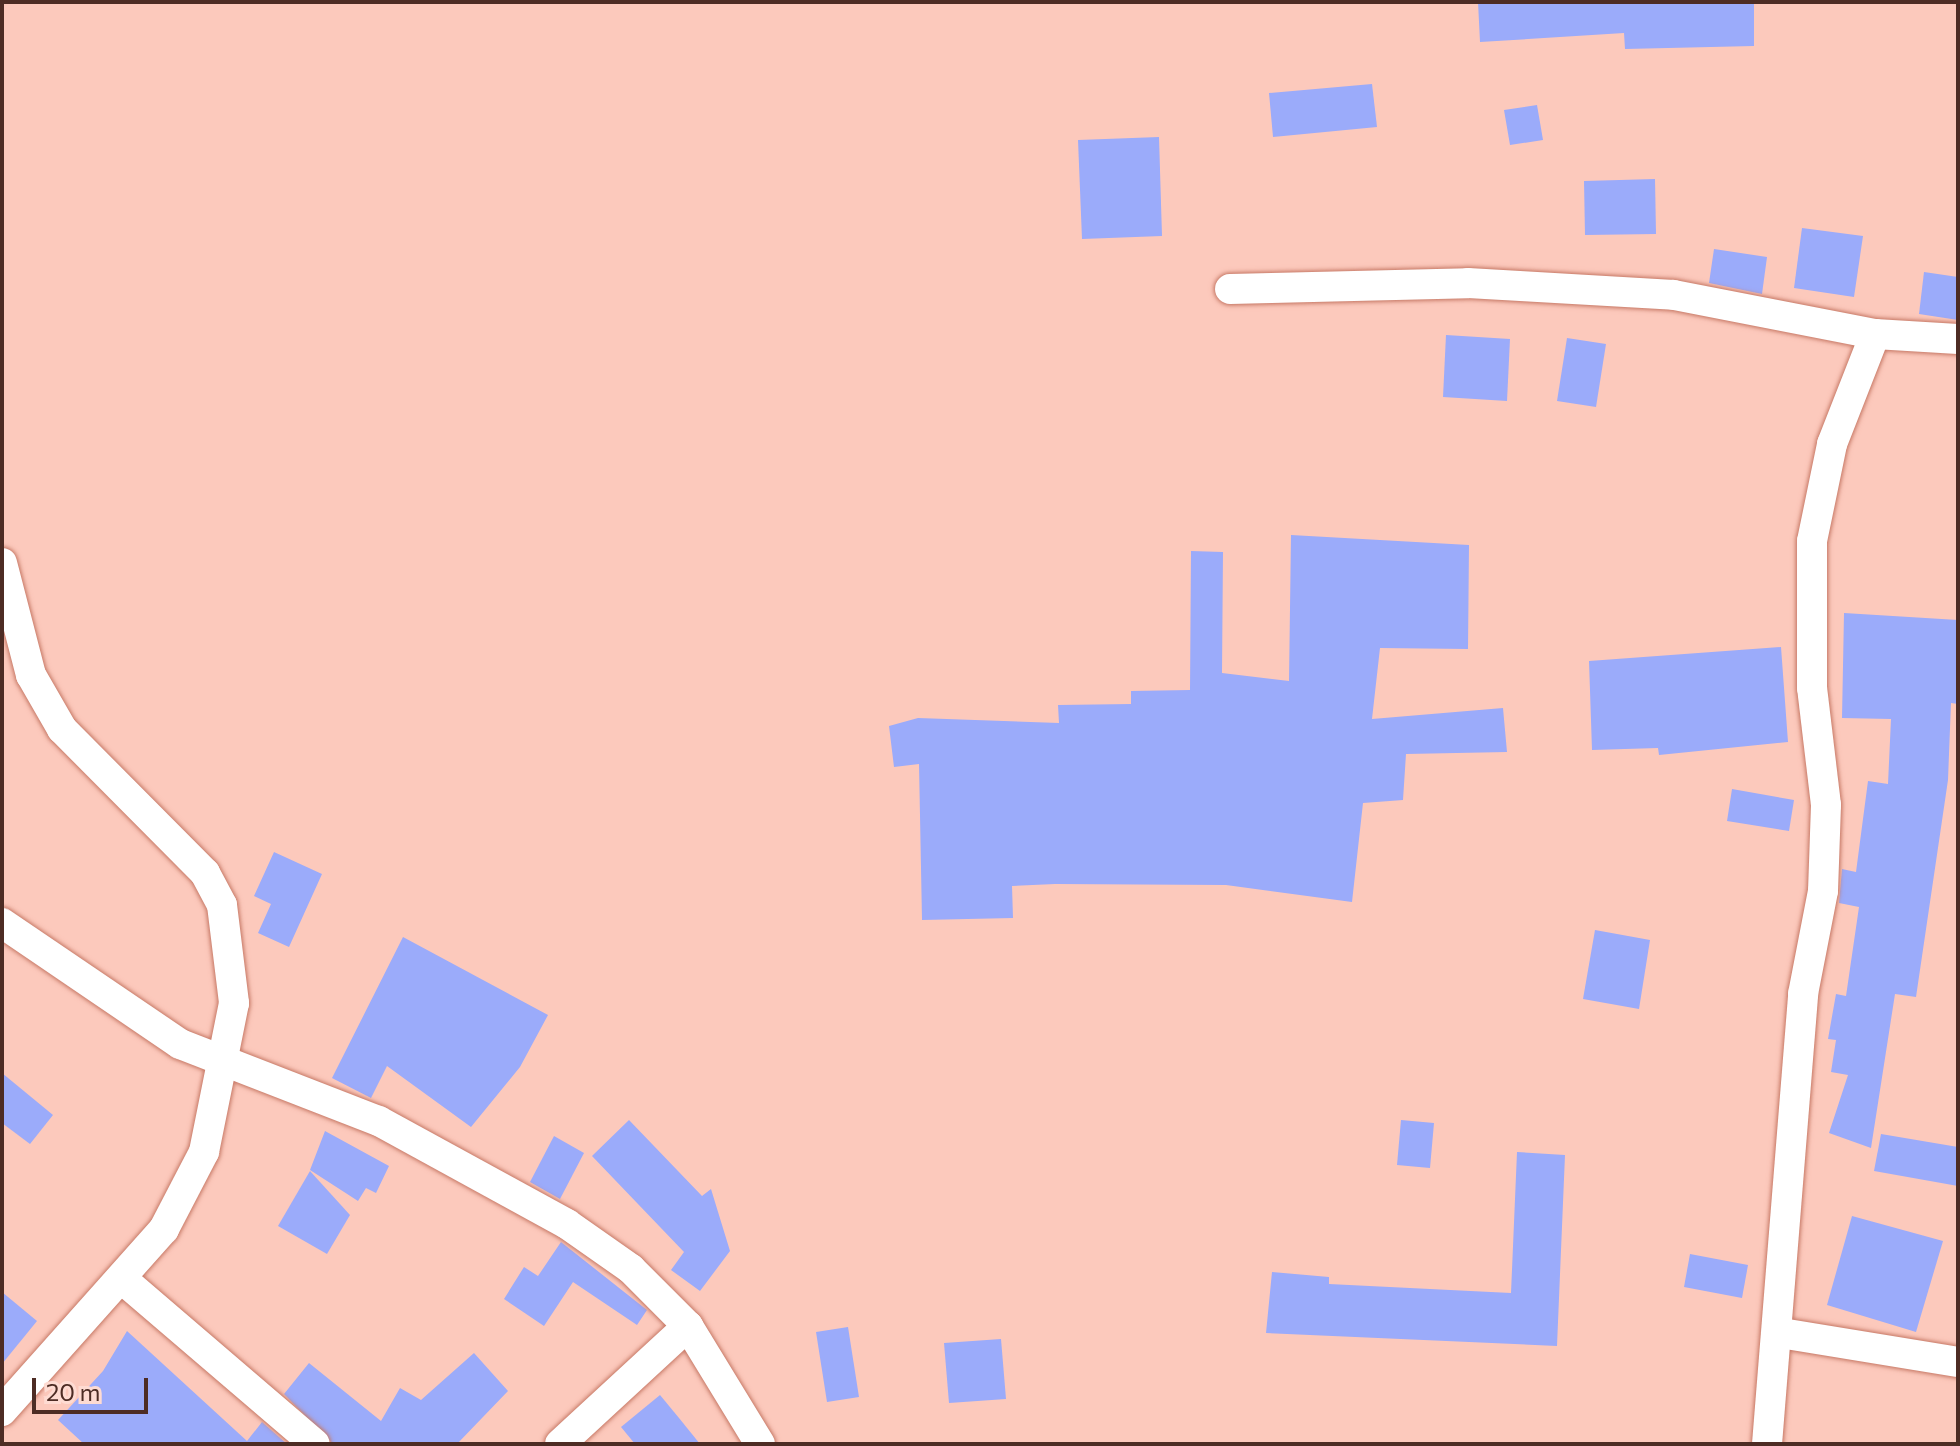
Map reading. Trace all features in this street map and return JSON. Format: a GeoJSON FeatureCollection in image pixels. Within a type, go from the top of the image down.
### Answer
{"type":"FeatureCollection","features":[{"type":"Feature","properties":{"kind":"street"},"geometry":{"type":"LineString","coordinates":[[1230,289],[1468,283],[1674,295],[1875,334],[1958,339]]}},
{"type":"Feature","properties":{"kind":"street"},"geometry":{"type":"LineString","coordinates":[[1767,1444],[1781,1333],[1803,994],[1823,891],[1826,805],[1812,688],[1812,541],[1832,444],[1875,334]]}},
{"type":"Feature","properties":{"kind":"street"},"geometry":{"type":"LineString","coordinates":[[2,563],[31,675],[62,729],[205,873],[222,905],[234,1003],[204,1152],[164,1229],[2,1411]]}},
{"type":"Feature","properties":{"kind":"street"},"geometry":{"type":"LineString","coordinates":[[2,923],[127,1014],[223,1058],[379,1121],[567,1224],[631,1269],[688,1326],[760,1444]]}},
{"type":"Feature","properties":{"kind":"street"},"geometry":{"type":"LineString","coordinates":[[121,1278],[315,1444]]}},
{"type":"Feature","properties":{"kind":"street"},"geometry":{"type":"LineString","coordinates":[[560,1444],[688,1326]]}},
{"type":"Feature","properties":{"kind":"street"},"geometry":{"type":"LineString","coordinates":[[1781,1333],[1958,1362]]}},
{"type":"Feature","properties":{"kind":"building"},"geometry":{"type":"Polygon","coordinates":[[[1478,2],[1754,2],[1754,46],[1625,49],[1624,33],[1480,42],[1478,2]]]}},
{"type":"Feature","properties":{"kind":"building"},"geometry":{"type":"Polygon","coordinates":[[[1372,84],[1377,127],[1273,137],[1269,93],[1372,84]]]}},
{"type":"Feature","properties":{"kind":"building"},"geometry":{"type":"Polygon","coordinates":[[[1537,105],[1543,140],[1510,145],[1504,110],[1537,105]]]}},
{"type":"Feature","properties":{"kind":"building"},"geometry":{"type":"Polygon","coordinates":[[[1159,137],[1162,236],[1082,239],[1078,140],[1159,137]]]}},
{"type":"Feature","properties":{"kind":"building"},"geometry":{"type":"Polygon","coordinates":[[[1655,179],[1656,234],[1585,235],[1584,181],[1655,179]]]}},
{"type":"Feature","properties":{"kind":"building"},"geometry":{"type":"Polygon","coordinates":[[[1802,228],[1863,236],[1854,297],[1794,288],[1802,228]]]}},
{"type":"Feature","properties":{"kind":"building"},"geometry":{"type":"Polygon","coordinates":[[[1714,249],[1767,257],[1762,294],[1709,283],[1714,249]]]}},
{"type":"Feature","properties":{"kind":"building"},"geometry":{"type":"Polygon","coordinates":[[[1924,272],[1958,277],[1958,320],[1919,314],[1924,272]]]}},
{"type":"Feature","properties":{"kind":"building"},"geometry":{"type":"Polygon","coordinates":[[[1446,335],[1510,339],[1507,401],[1443,397],[1446,335]]]}},
{"type":"Feature","properties":{"kind":"building"},"geometry":{"type":"Polygon","coordinates":[[[1567,338],[1606,344],[1596,407],[1557,401],[1567,338]]]}},
{"type":"Feature","properties":{"kind":"building"},"geometry":{"type":"Polygon","coordinates":[[[1291,535],[1469,545],[1468,649],[1380,648],[1372,719],[1503,708],[1507,752],[1406,754],[1403,800],[1363,803],[1352,902],[1226,885],[1055,884],[1012,886],[1013,918],[922,920],[919,764],[894,767],[889,726],[918,718],[1059,723],[1058,705],[1131,704],[1131,691],[1190,690],[1191,551],[1223,552],[1222,673],[1289,681],[1291,535]]]}},
{"type":"Feature","properties":{"kind":"building"},"geometry":{"type":"Polygon","coordinates":[[[1844,613],[1958,620],[1958,704],[1951,703],[1948,780],[1916,997],[1895,994],[1871,1148],[1829,1133],[1848,1075],[1831,1072],[1836,1040],[1828,1039],[1836,994],[1846,996],[1859,907],[1839,903],[1842,869],[1856,872],[1868,781],[1888,784],[1891,719],[1842,718],[1844,613]]]}},
{"type":"Feature","properties":{"kind":"building"},"geometry":{"type":"Polygon","coordinates":[[[1781,647],[1788,742],[1659,755],[1658,748],[1592,750],[1589,661],[1781,647]]]}},
{"type":"Feature","properties":{"kind":"building"},"geometry":{"type":"Polygon","coordinates":[[[1732,789],[1794,800],[1789,831],[1727,821],[1732,789]]]}},
{"type":"Feature","properties":{"kind":"building"},"geometry":{"type":"Polygon","coordinates":[[[274,852],[322,874],[289,947],[258,933],[271,904],[254,896],[274,852]]]}},
{"type":"Feature","properties":{"kind":"building"},"geometry":{"type":"Polygon","coordinates":[[[1595,930],[1650,940],[1639,1009],[1583,999],[1595,930]]]}},
{"type":"Feature","properties":{"kind":"building"},"geometry":{"type":"Polygon","coordinates":[[[403,937],[548,1015],[520,1067],[471,1127],[387,1066],[371,1098],[332,1078],[403,937]]]}},
{"type":"Feature","properties":{"kind":"building"},"geometry":{"type":"Polygon","coordinates":[[[2,1073],[53,1115],[30,1144],[2,1123],[2,1073]]]}},
{"type":"Feature","properties":{"kind":"building"},"geometry":{"type":"Polygon","coordinates":[[[629,1120],[702,1196],[711,1189],[730,1251],[700,1291],[671,1270],[684,1252],[592,1156],[629,1120]]]}},
{"type":"Feature","properties":{"kind":"building"},"geometry":{"type":"Polygon","coordinates":[[[1401,1120],[1434,1123],[1430,1168],[1397,1165],[1401,1120]]]}},
{"type":"Feature","properties":{"kind":"building"},"geometry":{"type":"Polygon","coordinates":[[[325,1131],[389,1166],[376,1193],[366,1188],[358,1201],[310,1170],[325,1131]]]}},
{"type":"Feature","properties":{"kind":"building"},"geometry":{"type":"Polygon","coordinates":[[[1881,1134],[1958,1147],[1958,1186],[1874,1171],[1881,1134]]]}},
{"type":"Feature","properties":{"kind":"building"},"geometry":{"type":"Polygon","coordinates":[[[554,1136],[584,1153],[560,1199],[530,1182],[554,1136]]]}},
{"type":"Feature","properties":{"kind":"building"},"geometry":{"type":"Polygon","coordinates":[[[1517,1152],[1565,1155],[1557,1346],[1266,1333],[1272,1272],[1329,1277],[1329,1284],[1511,1293],[1517,1152]]]}},
{"type":"Feature","properties":{"kind":"building"},"geometry":{"type":"Polygon","coordinates":[[[310,1171],[350,1215],[327,1254],[278,1226],[310,1171]]]}},
{"type":"Feature","properties":{"kind":"building"},"geometry":{"type":"Polygon","coordinates":[[[1852,1216],[1943,1241],[1916,1332],[1827,1305],[1852,1216]]]}},
{"type":"Feature","properties":{"kind":"building"},"geometry":{"type":"Polygon","coordinates":[[[561,1242],[647,1310],[637,1325],[573,1282],[544,1326],[504,1299],[524,1267],[538,1276],[561,1242]]]}},
{"type":"Feature","properties":{"kind":"building"},"geometry":{"type":"Polygon","coordinates":[[[1690,1254],[1748,1265],[1742,1298],[1684,1287],[1690,1254]]]}},
{"type":"Feature","properties":{"kind":"building"},"geometry":{"type":"Polygon","coordinates":[[[2,1292],[37,1321],[2,1364],[2,1292]]]}},
{"type":"Feature","properties":{"kind":"building"},"geometry":{"type":"Polygon","coordinates":[[[848,1327],[859,1397],[827,1402],[816,1332],[848,1327]]]}},
{"type":"Feature","properties":{"kind":"building"},"geometry":{"type":"Polygon","coordinates":[[[127,1331],[247,1441],[262,1422],[287,1444],[84,1444],[58,1420],[103,1371],[127,1331]]]}},
{"type":"Feature","properties":{"kind":"building"},"geometry":{"type":"Polygon","coordinates":[[[1001,1339],[1006,1399],[949,1403],[944,1343],[1001,1339]]]}},
{"type":"Feature","properties":{"kind":"building"},"geometry":{"type":"Polygon","coordinates":[[[474,1353],[508,1391],[457,1444],[333,1444],[284,1394],[309,1363],[381,1421],[400,1388],[421,1400],[474,1353]]]}},
{"type":"Feature","properties":{"kind":"building"},"geometry":{"type":"Polygon","coordinates":[[[660,1395],[700,1444],[635,1444],[621,1427],[660,1395]]]}}]}
